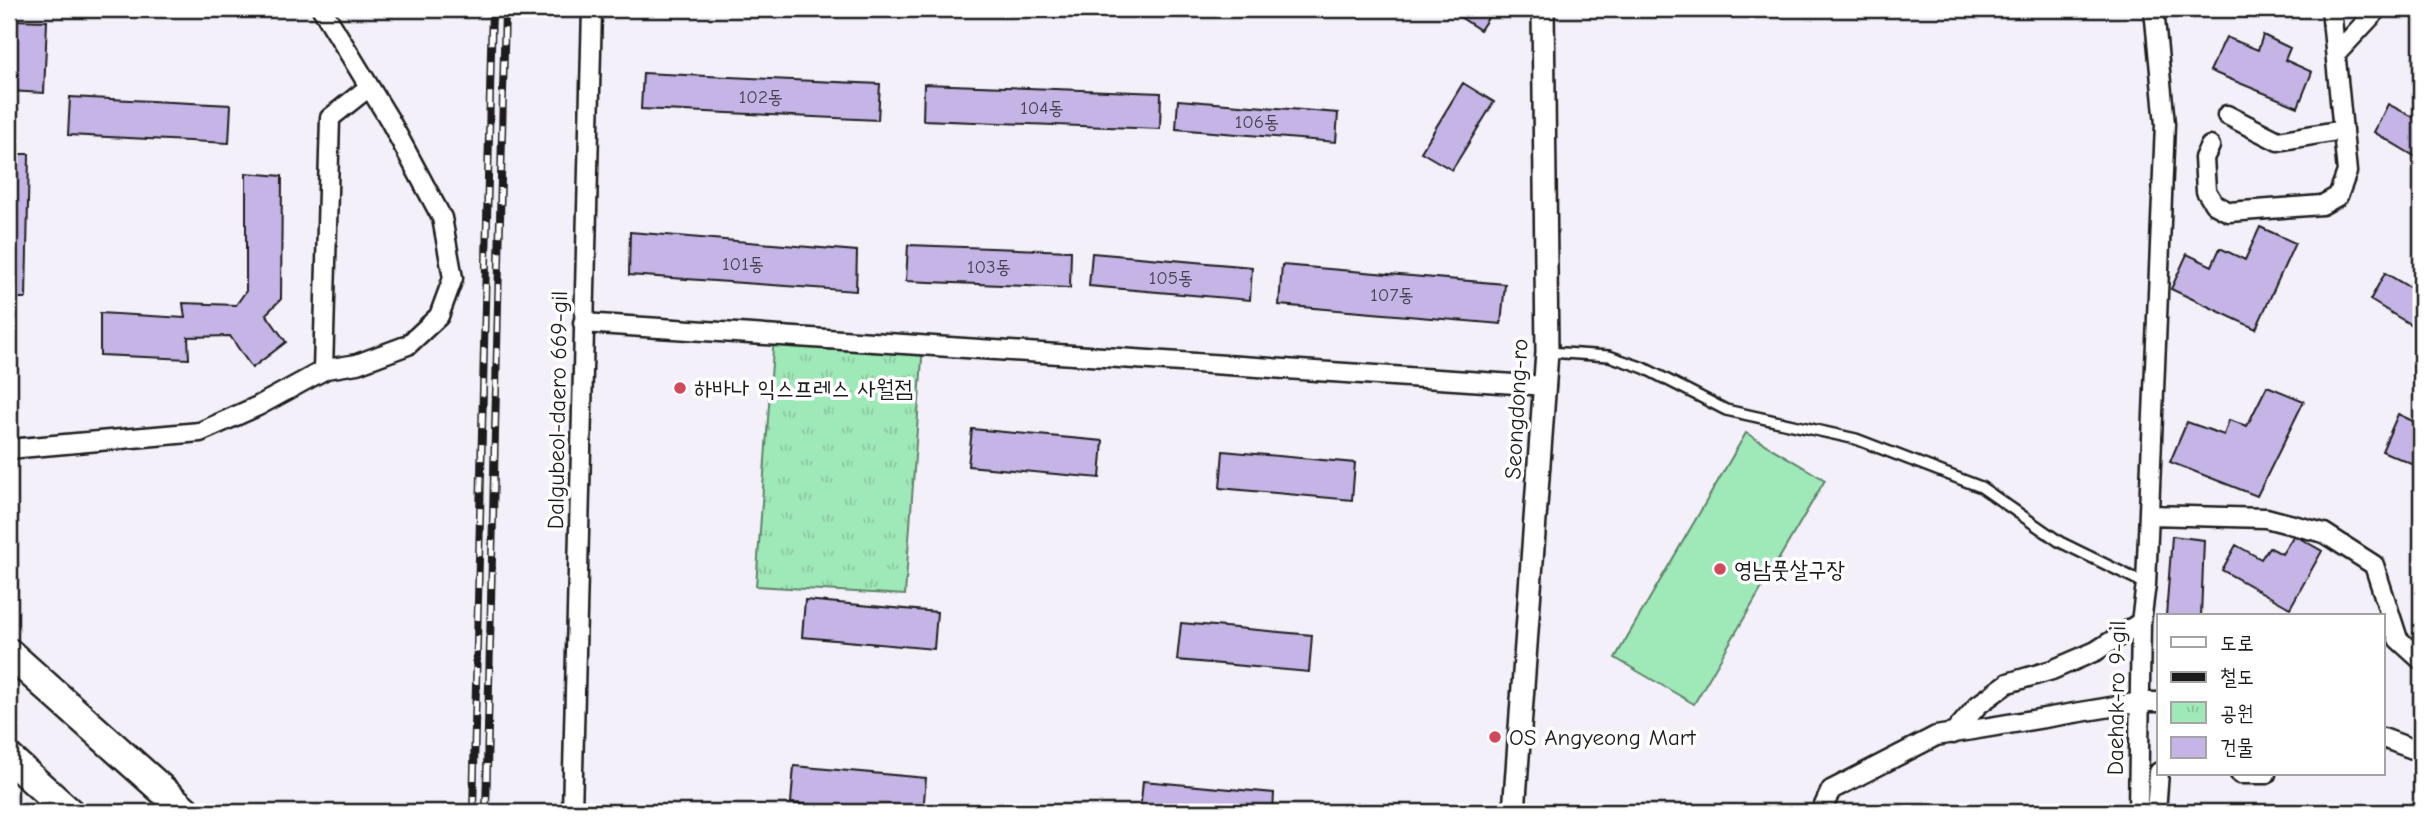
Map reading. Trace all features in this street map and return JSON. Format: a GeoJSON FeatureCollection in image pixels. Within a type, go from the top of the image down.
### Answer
{"type":"FeatureCollection","features":[{"type":"Feature","properties":{"kind":"main road"},"geometry":{"type":"LineString","coordinates":[[9,653],[187,812]]}},
{"type":"Feature","properties":{"kind":"main road"},"geometry":{"type":"LineString","coordinates":[[9,758],[69,812]]}},
{"type":"Feature","properties":{"kind":"street"},"geometry":{"type":"LineString","coordinates":[[9,449],[200,432],[258,406],[323,371],[357,364],[408,345],[439,316],[453,278],[442,218],[389,120],[322,9]]}},
{"type":"Feature","properties":{"kind":"street","name":"Dalgubeol-daero 669-gil"},"geometry":{"type":"LineString","coordinates":[[572,812],[592,9]]}},
{"type":"Feature","properties":{"kind":"street","name":"Seongdong-ro"},"geometry":{"type":"LineString","coordinates":[[1514,812],[1546,386],[1543,9]]}},
{"type":"Feature","properties":{"kind":"street","name":"Daehak-ro 9-gil"},"geometry":{"type":"LineString","coordinates":[[2138,812],[2150,702],[2141,622],[2146,584],[2165,124],[2154,9]]}},
{"type":"Feature","properties":{"kind":"street"},"geometry":{"type":"LineString","coordinates":[[2210,146],[2204,158],[2206,191],[2214,204],[2229,212],[2322,205],[2338,196],[2347,172],[2331,9]]}},
{"type":"Feature","properties":{"kind":"street"},"geometry":{"type":"LineString","coordinates":[[2336,54],[2378,9]]}},
{"type":"Feature","properties":{"kind":"street"},"geometry":{"type":"LineString","coordinates":[[323,371],[330,118],[369,87]]}},
{"type":"Feature","properties":{"kind":"street"},"geometry":{"type":"LineString","coordinates":[[2227,115],[2278,141],[2343,130]]}},
{"type":"Feature","properties":{"kind":"street"},"geometry":{"type":"LineString","coordinates":[[583,323],[1546,386]]}},
{"type":"Feature","properties":{"kind":"street"},"geometry":{"type":"LineString","coordinates":[[2149,514],[2266,518],[2324,533],[2374,565],[2390,643],[2421,660]]}},
{"type":"Feature","properties":{"kind":"street"},"geometry":{"type":"LineString","coordinates":[[1953,734],[1979,705],[2008,683],[2052,670],[2096,651],[2141,622]]}},
{"type":"Feature","properties":{"kind":"street"},"geometry":{"type":"LineString","coordinates":[[1821,812],[1831,790],[1936,736],[2150,702]]}},
{"type":"Feature","properties":{"kind":"street"},"geometry":{"type":"LineString","coordinates":[[2384,738],[2421,752]]}},
{"type":"Feature","properties":{"kind":"street"},"geometry":{"type":"LineString","coordinates":[[2156,812],[2159,776]]}},
{"type":"Feature","properties":{"kind":"lane"},"geometry":{"type":"LineString","coordinates":[[1547,352],[1609,356],[1644,368],[1726,410],[1856,439],[1981,487],[2060,542],[2146,584]]}},
{"type":"Feature","properties":{"kind":"green space"},"geometry":{"type":"Polygon","coordinates":[[[774,335],[923,345],[905,595],[756,586],[774,335]]]}},
{"type":"Feature","properties":{"kind":"green space","name":"영남풋살구장"},"geometry":{"type":"Polygon","coordinates":[[[1746,433],[1825,480],[1694,704],[1615,658],[1746,433]]]}},
{"type":"Feature","properties":{"kind":"building"},"geometry":{"type":"Polygon","coordinates":[[[1448,9],[1494,9],[1480,30],[1448,9]]]}},
{"type":"Feature","properties":{"kind":"building"},"geometry":{"type":"Polygon","coordinates":[[[11,20],[47,21],[44,93],[9,91],[11,20]]]}},
{"type":"Feature","properties":{"kind":"building"},"geometry":{"type":"Polygon","coordinates":[[[2263,35],[2290,48],[2285,60],[2312,72],[2298,107],[2210,71],[2226,37],[2258,50],[2263,35]]]}},
{"type":"Feature","properties":{"kind":"building"},"geometry":{"type":"Polygon","coordinates":[[[643,73],[880,84],[878,120],[641,109],[643,73]]]}},
{"type":"Feature","properties":{"kind":"building"},"geometry":{"type":"Polygon","coordinates":[[[1463,83],[1494,102],[1452,170],[1421,152],[1463,83]]]}},
{"type":"Feature","properties":{"kind":"building"},"geometry":{"type":"Polygon","coordinates":[[[924,84],[1161,93],[1160,129],[923,120],[924,84]]]}},
{"type":"Feature","properties":{"kind":"building"},"geometry":{"type":"Polygon","coordinates":[[[70,97],[231,105],[229,143],[68,135],[70,97]]]}},
{"type":"Feature","properties":{"kind":"building"},"geometry":{"type":"Polygon","coordinates":[[[1178,100],[1338,113],[1336,142],[1176,129],[1178,100]]]}},
{"type":"Feature","properties":{"kind":"building"},"geometry":{"type":"Polygon","coordinates":[[[2421,103],[2421,160],[2374,132],[2388,104],[2413,117],[2421,103]]]}},
{"type":"Feature","properties":{"kind":"building"},"geometry":{"type":"Polygon","coordinates":[[[9,154],[29,154],[26,298],[9,298],[9,154]]]}},
{"type":"Feature","properties":{"kind":"building"},"geometry":{"type":"Polygon","coordinates":[[[246,173],[282,176],[281,299],[266,314],[286,342],[252,368],[230,336],[188,337],[189,359],[100,355],[100,313],[185,318],[183,303],[236,305],[246,291],[246,173]]]}},
{"type":"Feature","properties":{"kind":"building"},"geometry":{"type":"Polygon","coordinates":[[[2260,227],[2295,243],[2256,329],[2171,289],[2187,254],[2212,266],[2220,248],[2245,260],[2260,227]]]}},
{"type":"Feature","properties":{"kind":"building"},"geometry":{"type":"Polygon","coordinates":[[[630,232],[857,251],[856,291],[629,275],[630,232]]]}},
{"type":"Feature","properties":{"kind":"building"},"geometry":{"type":"Polygon","coordinates":[[[908,245],[1071,251],[1070,288],[906,281],[908,245]]]}},
{"type":"Feature","properties":{"kind":"building"},"geometry":{"type":"Polygon","coordinates":[[[1092,253],[1252,267],[1250,300],[1089,286],[1092,253]]]}},
{"type":"Feature","properties":{"kind":"building"},"geometry":{"type":"Polygon","coordinates":[[[1282,265],[1505,284],[1501,324],[1279,305],[1282,265]]]}},
{"type":"Feature","properties":{"kind":"building"},"geometry":{"type":"Polygon","coordinates":[[[2417,271],[2421,274],[2421,331],[2370,300],[2385,273],[2409,287],[2417,271]]]}},
{"type":"Feature","properties":{"kind":"building"},"geometry":{"type":"Polygon","coordinates":[[[2267,386],[2304,401],[2257,496],[2170,462],[2187,422],[2224,435],[2229,420],[2247,426],[2267,386]]]}},
{"type":"Feature","properties":{"kind":"building"},"geometry":{"type":"Polygon","coordinates":[[[2398,414],[2421,425],[2421,468],[2382,451],[2398,414]]]}},
{"type":"Feature","properties":{"kind":"building"},"geometry":{"type":"Polygon","coordinates":[[[972,429],[1103,441],[1100,478],[968,466],[972,429]]]}},
{"type":"Feature","properties":{"kind":"building"},"geometry":{"type":"Polygon","coordinates":[[[1223,451],[1355,463],[1352,500],[1220,488],[1223,451]]]}},
{"type":"Feature","properties":{"kind":"building"},"geometry":{"type":"Polygon","coordinates":[[[2294,535],[2322,551],[2290,608],[2222,570],[2236,545],[2261,559],[2269,547],[2282,554],[2294,535]]]}},
{"type":"Feature","properties":{"kind":"building"},"geometry":{"type":"Polygon","coordinates":[[[2172,536],[2204,540],[2201,614],[2166,614],[2172,536]]]}},
{"type":"Feature","properties":{"kind":"building"},"geometry":{"type":"Polygon","coordinates":[[[805,600],[937,612],[934,649],[802,637],[805,600]]]}},
{"type":"Feature","properties":{"kind":"building"},"geometry":{"type":"Polygon","coordinates":[[[1181,623],[1312,635],[1309,672],[1177,660],[1181,623]]]}},
{"type":"Feature","properties":{"kind":"building"},"geometry":{"type":"Polygon","coordinates":[[[794,766],[926,778],[923,812],[890,812],[791,803],[794,766]]]}},
{"type":"Feature","properties":{"kind":"building"},"geometry":{"type":"Polygon","coordinates":[[[1143,781],[1274,793],[1273,812],[1140,812],[1143,781]]]}},
{"type":"Feature","properties":{"kind":"railway"},"geometry":{"type":"LineString","coordinates":[[473,812],[492,9]]}},
{"type":"Feature","properties":{"kind":"railway"},"geometry":{"type":"LineString","coordinates":[[486,812],[505,9]]}},
{"type":"Feature","properties":{"kind":"place","name":"하바나 익스프레스 사월점"},"geometry":{"type":"Point","coordinates":[680,388]}},
{"type":"Feature","properties":{"kind":"place","name":"영남풋살구장"},"geometry":{"type":"Point","coordinates":[1720,569]}},
{"type":"Feature","properties":{"kind":"place","name":"OS Angyeong Mart"},"geometry":{"type":"Point","coordinates":[1495,737]}}]}
